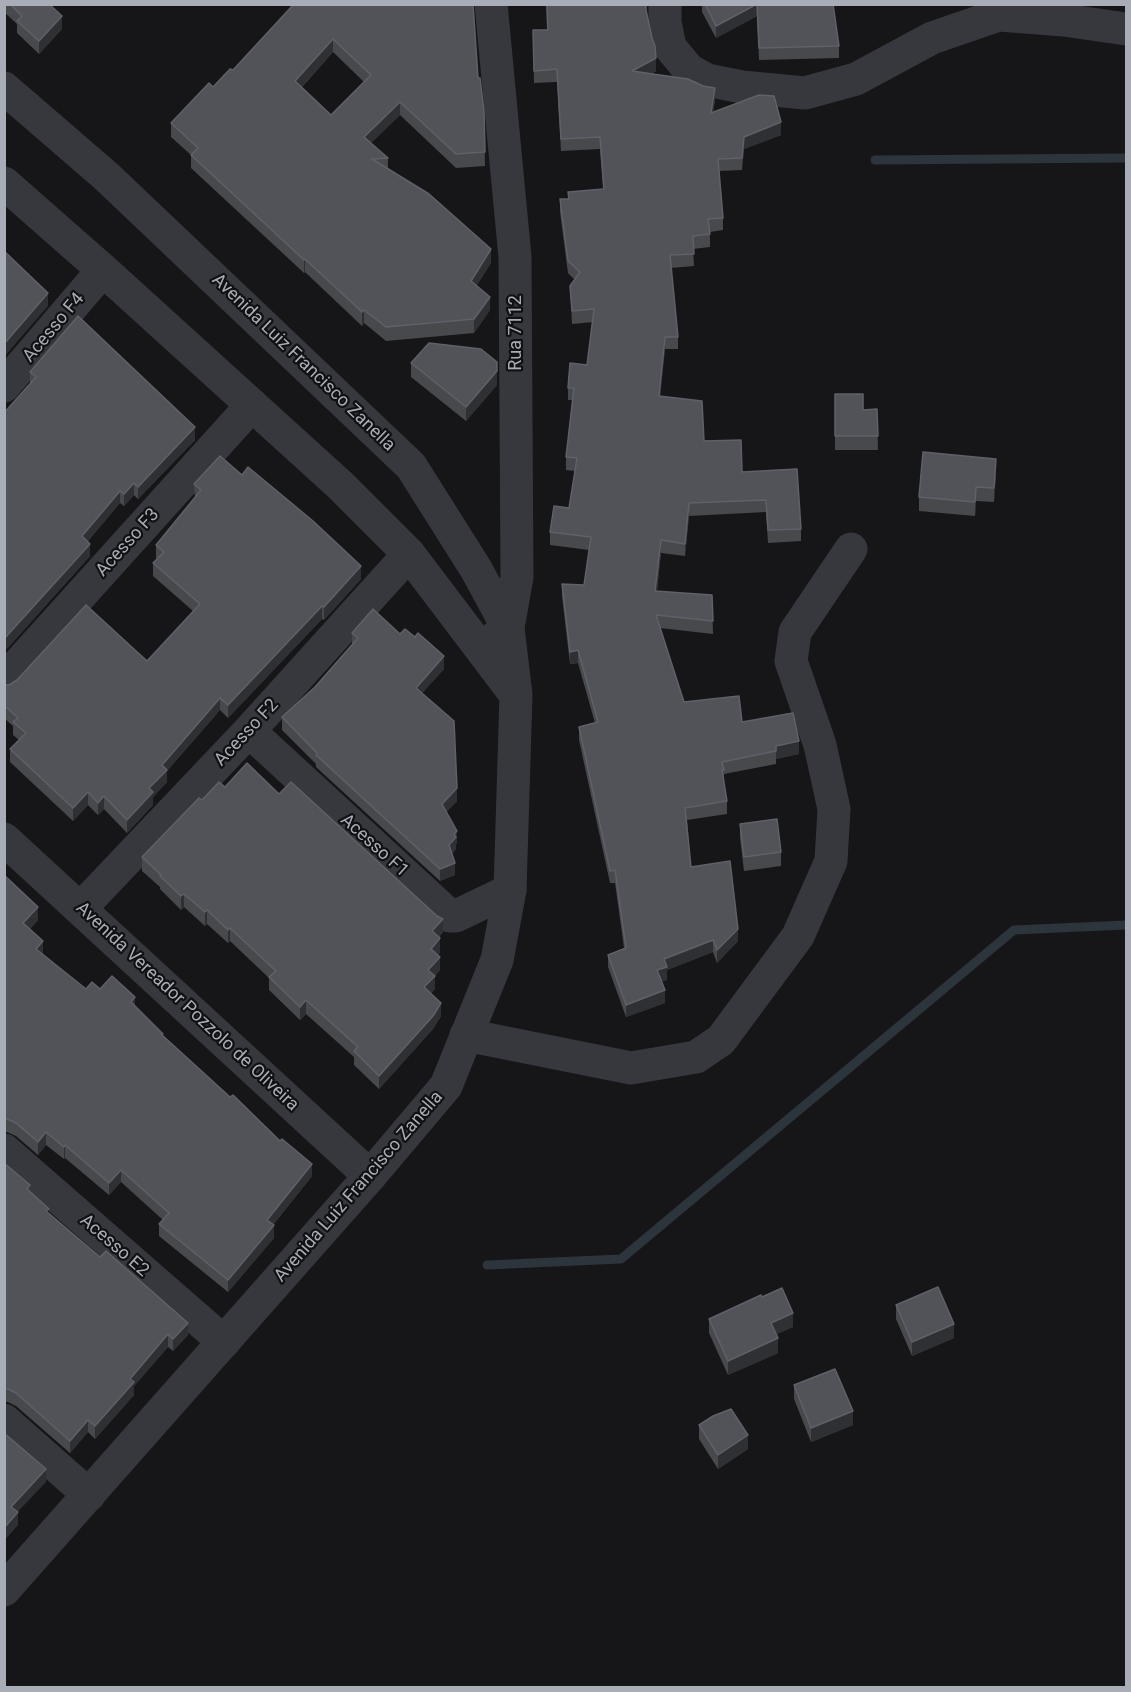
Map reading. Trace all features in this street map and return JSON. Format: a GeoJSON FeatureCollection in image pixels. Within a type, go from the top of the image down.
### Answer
{"type":"FeatureCollection","features":[{"type":"Feature","properties":{"kind":"street","name":"Rua 7112"},"geometry":{"type":"LineString","coordinates":[[491,4],[515,257],[517,577],[507,628]]}},
{"type":"Feature","properties":{"kind":"street"},"geometry":{"type":"LineString","coordinates":[[665,4],[665,22],[670,47],[689,70],[707,80],[742,87],[804,93],[856,79],[932,38],[999,15],[1064,20],[1126,29]]}},
{"type":"Feature","properties":{"kind":"street","name":"Avenida Luiz Francisco Zanella"},"geometry":{"type":"LineString","coordinates":[[4,88],[107,177],[411,466],[476,569],[507,628],[516,695],[510,890],[497,960],[446,1086],[370,1176],[4,1590]]}},
{"type":"Feature","properties":{"kind":"street"},"geometry":{"type":"LineString","coordinates":[[4,183],[340,485],[409,554],[516,695]]}},
{"type":"Feature","properties":{"kind":"street","name":"Acesso F4"},"geometry":{"type":"LineString","coordinates":[[4,386],[103,270]]}},
{"type":"Feature","properties":{"kind":"street","name":"Acesso F3"},"geometry":{"type":"LineString","coordinates":[[4,680],[252,405]]}},
{"type":"Feature","properties":{"kind":"street"},"geometry":{"type":"LineString","coordinates":[[466,1035],[631,1068],[696,1057],[721,1040],[798,936],[831,861],[834,810],[820,745],[791,661],[795,632],[851,549]]}},
{"type":"Feature","properties":{"kind":"street","name":"Acesso F2"},"geometry":{"type":"LineString","coordinates":[[80,909],[249,732],[409,554]]}},
{"type":"Feature","properties":{"kind":"street"},"geometry":{"type":"LineString","coordinates":[[480,650],[507,628]]}},
{"type":"Feature","properties":{"kind":"street","name":"Acesso F1"},"geometry":{"type":"LineString","coordinates":[[249,732],[450,916],[456,916],[510,890]]}},
{"type":"Feature","properties":{"kind":"street","name":"Avenida Vereador Pozzolo de Oliveira"},"geometry":{"type":"LineString","coordinates":[[4,839],[370,1176]]}},
{"type":"Feature","properties":{"kind":"street","name":"Acesso E2"},"geometry":{"type":"LineString","coordinates":[[4,1150],[224,1342]]}},
{"type":"Feature","properties":{"kind":"street"},"geometry":{"type":"LineString","coordinates":[[4,1420],[89,1495]]}},
{"type":"Feature","properties":{"kind":"building"},"geometry":{"type":"Polygon","coordinates":[[[10,4],[49,4],[62,16],[39,41],[17,21],[22,16],[10,4]]]}},
{"type":"Feature","properties":{"kind":"building"},"geometry":{"type":"Polygon","coordinates":[[[294,4],[473,4],[478,78],[480,78],[484,111],[485,152],[456,154],[400,102],[364,137],[388,158],[372,159],[429,194],[491,249],[471,281],[490,297],[474,319],[386,327],[364,310],[362,312],[191,155],[198,148],[171,123],[209,83],[213,87],[230,69],[233,70],[294,4]],[[333,39],[295,81],[331,115],[371,75],[333,39]]]}},
{"type":"Feature","properties":{"kind":"building"},"geometry":{"type":"Polygon","coordinates":[[[547,4],[646,4],[656,58],[632,71],[688,79],[703,86],[715,88],[711,113],[759,95],[774,96],[781,122],[744,137],[742,158],[718,159],[723,218],[708,219],[710,234],[693,236],[694,254],[670,255],[678,337],[665,337],[659,396],[702,401],[704,441],[741,440],[742,472],[797,469],[801,529],[768,530],[766,500],[689,503],[685,544],[661,540],[655,591],[712,595],[713,621],[656,615],[684,702],[739,696],[742,722],[793,713],[799,741],[776,746],[776,751],[722,762],[727,801],[685,808],[691,867],[730,861],[738,929],[717,950],[713,940],[664,959],[667,967],[657,970],[665,990],[626,1005],[608,955],[626,948],[615,870],[610,871],[579,727],[598,722],[578,650],[570,652],[562,584],[584,585],[591,537],[550,532],[554,506],[569,508],[577,458],[566,457],[574,388],[568,388],[570,363],[587,365],[594,309],[572,311],[570,286],[580,272],[568,261],[560,199],[569,199],[568,192],[604,189],[600,137],[561,139],[557,69],[534,71],[533,30],[548,30],[547,4]]]}},
{"type":"Feature","properties":{"kind":"building"},"geometry":{"type":"Polygon","coordinates":[[[705,4],[757,4],[716,26],[705,4]]]}},
{"type":"Feature","properties":{"kind":"building"},"geometry":{"type":"Polygon","coordinates":[[[757,4],[833,4],[839,46],[759,48],[757,4]]]}},
{"type":"Feature","properties":{"kind":"building"},"geometry":{"type":"Polygon","coordinates":[[[4,251],[48,293],[4,344],[4,251]]]}},
{"type":"Feature","properties":{"kind":"building"},"geometry":{"type":"Polygon","coordinates":[[[78,316],[195,427],[138,487],[134,483],[124,494],[120,491],[82,536],[90,544],[4,639],[4,413],[36,377],[30,372],[78,316]]]}},
{"type":"Feature","properties":{"kind":"building"},"geometry":{"type":"Polygon","coordinates":[[[429,343],[481,349],[497,362],[497,371],[466,407],[411,363],[429,343]]]}},
{"type":"Feature","properties":{"kind":"building"},"geometry":{"type":"Polygon","coordinates":[[[835,394],[863,394],[863,410],[877,409],[878,436],[835,436],[835,394]]]}},
{"type":"Feature","properties":{"kind":"building"},"geometry":{"type":"Polygon","coordinates":[[[923,452],[996,459],[994,488],[976,487],[975,502],[919,497],[923,452]]]}},
{"type":"Feature","properties":{"kind":"building"},"geometry":{"type":"Polygon","coordinates":[[[220,456],[242,475],[248,467],[313,521],[361,566],[228,705],[220,698],[162,765],[167,770],[149,788],[153,792],[127,820],[104,796],[98,803],[88,792],[73,808],[10,749],[26,733],[13,722],[18,718],[4,705],[4,685],[17,680],[86,605],[147,661],[200,604],[153,563],[164,552],[156,545],[201,490],[194,484],[220,456]]]}},
{"type":"Feature","properties":{"kind":"building"},"geometry":{"type":"Polygon","coordinates":[[[373,609],[400,634],[405,629],[415,637],[418,633],[444,656],[416,688],[454,721],[457,788],[442,804],[457,831],[454,834],[456,837],[449,845],[455,863],[440,869],[316,755],[317,753],[282,717],[315,687],[358,638],[352,633],[373,609]]]}},
{"type":"Feature","properties":{"kind":"building"},"geometry":{"type":"Polygon","coordinates":[[[247,763],[279,794],[291,782],[443,919],[432,931],[440,938],[431,949],[440,957],[428,970],[435,976],[424,987],[441,1003],[433,1016],[379,1076],[354,1051],[358,1047],[306,1000],[300,1007],[269,977],[276,971],[230,928],[228,930],[207,910],[205,912],[184,894],[181,896],[142,857],[199,798],[202,800],[219,782],[225,787],[247,763]]]}},
{"type":"Feature","properties":{"kind":"building"},"geometry":{"type":"Polygon","coordinates":[[[777,819],[781,852],[744,857],[740,824],[777,819]]]}},
{"type":"Feature","properties":{"kind":"building"},"geometry":{"type":"Polygon","coordinates":[[[4,875],[38,907],[23,923],[43,941],[36,949],[86,989],[92,982],[100,989],[112,976],[135,997],[131,1002],[162,1035],[230,1097],[233,1095],[280,1141],[282,1139],[312,1164],[267,1220],[274,1225],[228,1280],[159,1224],[169,1213],[121,1170],[109,1183],[65,1145],[64,1147],[46,1132],[38,1142],[16,1123],[4,1119],[4,875]]]}},
{"type":"Feature","properties":{"kind":"building"},"geometry":{"type":"Polygon","coordinates":[[[4,1163],[30,1185],[27,1189],[49,1209],[46,1211],[100,1257],[106,1251],[188,1323],[173,1339],[168,1334],[130,1379],[134,1382],[95,1426],[88,1420],[70,1441],[16,1393],[4,1389],[4,1163]]]}},
{"type":"Feature","properties":{"kind":"building"},"geometry":{"type":"Polygon","coordinates":[[[938,1287],[954,1324],[912,1342],[896,1305],[938,1287]]]}},
{"type":"Feature","properties":{"kind":"building"},"geometry":{"type":"Polygon","coordinates":[[[782,1288],[793,1313],[771,1323],[778,1338],[728,1361],[709,1319],[782,1288]]]}},
{"type":"Feature","properties":{"kind":"building"},"geometry":{"type":"Polygon","coordinates":[[[835,1369],[853,1411],[811,1428],[794,1385],[835,1369]]]}},
{"type":"Feature","properties":{"kind":"building"},"geometry":{"type":"Polygon","coordinates":[[[731,1409],[748,1435],[718,1455],[699,1425],[731,1409]]]}},
{"type":"Feature","properties":{"kind":"building"},"geometry":{"type":"Polygon","coordinates":[[[4,1433],[46,1469],[11,1507],[18,1512],[4,1528],[4,1433]]]}},
{"type":"Feature","properties":{"kind":"waterway"},"geometry":{"type":"LineString","coordinates":[[875,160],[1126,158]]}},
{"type":"Feature","properties":{"kind":"waterway"},"geometry":{"type":"LineString","coordinates":[[487,1265],[621,1259],[1014,930],[1126,925]]}}]}
